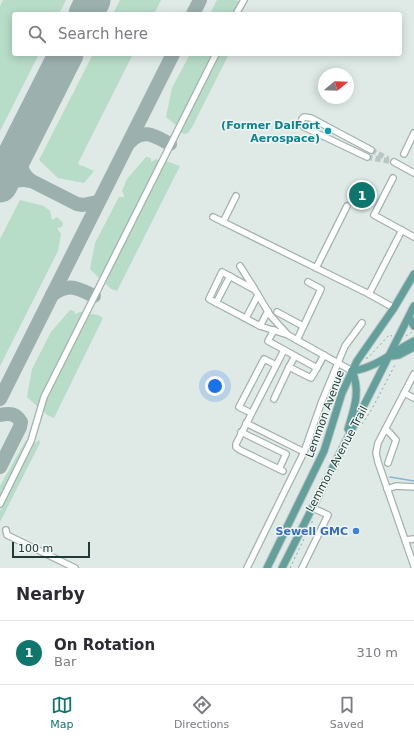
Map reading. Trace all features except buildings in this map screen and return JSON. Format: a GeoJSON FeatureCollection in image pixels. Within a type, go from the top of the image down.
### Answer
{"type":"FeatureCollection","features":[{"type":"Feature","properties":{"kind":"main road","name":"Lemmon Avenue"},"geometry":{"type":"LineString","coordinates":[[267,568],[324,451],[342,392],[352,371],[365,348],[394,308],[414,274]]}},
{"type":"Feature","properties":{"kind":"main road"},"geometry":{"type":"LineString","coordinates":[[282,568],[315,510],[344,444],[390,356],[414,306]]}},
{"type":"Feature","properties":{"kind":"main road"},"geometry":{"type":"LineString","coordinates":[[409,317],[413,329]]}},
{"type":"Feature","properties":{"kind":"main road"},"geometry":{"type":"LineString","coordinates":[[344,444],[356,402],[357,388],[352,371],[364,369],[390,356],[402,347],[414,341]]}},
{"type":"Feature","properties":{"kind":"main road"},"geometry":{"type":"LineString","coordinates":[[390,356],[413,350]]}},
{"type":"Feature","properties":{"kind":"main road"},"geometry":{"type":"LineString","coordinates":[[300,502],[315,510]]}},
{"type":"Feature","properties":{"kind":"street"},"geometry":{"type":"LineString","coordinates":[[237,12],[244,0]]}},
{"type":"Feature","properties":{"kind":"street"},"geometry":{"type":"LineString","coordinates":[[0,504],[31,441],[44,397],[215,56]]}},
{"type":"Feature","properties":{"kind":"street"},"geometry":{"type":"LineString","coordinates":[[304,117],[310,118],[368,149],[365,156],[304,127],[302,124],[302,119],[304,117]]}},
{"type":"Feature","properties":{"kind":"street"},"geometry":{"type":"LineString","coordinates":[[404,154],[414,133]]}},
{"type":"Feature","properties":{"kind":"street"},"geometry":{"type":"LineString","coordinates":[[394,162],[414,173]]}},
{"type":"Feature","properties":{"kind":"street"},"geometry":{"type":"LineString","coordinates":[[393,178],[374,215],[414,237]]}},
{"type":"Feature","properties":{"kind":"street"},"geometry":{"type":"LineString","coordinates":[[223,222],[236,196]]}},
{"type":"Feature","properties":{"kind":"street"},"geometry":{"type":"LineString","coordinates":[[316,268],[347,206]]}},
{"type":"Feature","properties":{"kind":"street"},"geometry":{"type":"LineString","coordinates":[[213,217],[369,294],[394,308]]}},
{"type":"Feature","properties":{"kind":"street"},"geometry":{"type":"LineString","coordinates":[[369,294],[402,230]]}},
{"type":"Feature","properties":{"kind":"street"},"geometry":{"type":"LineString","coordinates":[[240,266],[278,325],[288,335]]}},
{"type":"Feature","properties":{"kind":"street"},"geometry":{"type":"LineString","coordinates":[[256,293],[222,272],[208,299],[260,326],[288,335],[352,371]]}},
{"type":"Feature","properties":{"kind":"street"},"geometry":{"type":"LineString","coordinates":[[216,303],[230,276]]}},
{"type":"Feature","properties":{"kind":"street"},"geometry":{"type":"LineString","coordinates":[[297,340],[321,289],[308,282]]}},
{"type":"Feature","properties":{"kind":"street"},"geometry":{"type":"LineString","coordinates":[[246,318],[256,293]]}},
{"type":"Feature","properties":{"kind":"street"},"geometry":{"type":"LineString","coordinates":[[260,326],[268,310]]}},
{"type":"Feature","properties":{"kind":"street"},"geometry":{"type":"LineString","coordinates":[[277,312],[303,326]]}},
{"type":"Feature","properties":{"kind":"street","name":"Lemmon Avenue"},"geometry":{"type":"LineString","coordinates":[[247,568],[304,452],[322,401],[345,346],[362,323]]}},
{"type":"Feature","properties":{"kind":"street"},"geometry":{"type":"LineString","coordinates":[[274,330],[268,341],[317,368]]}},
{"type":"Feature","properties":{"kind":"street"},"geometry":{"type":"LineString","coordinates":[[284,350],[241,432],[236,447],[281,470],[290,445]]}},
{"type":"Feature","properties":{"kind":"street"},"geometry":{"type":"LineString","coordinates":[[289,368],[311,378],[324,355]]}},
{"type":"Feature","properties":{"kind":"street"},"geometry":{"type":"LineString","coordinates":[[274,399],[295,356]]}},
{"type":"Feature","properties":{"kind":"street"},"geometry":{"type":"LineString","coordinates":[[251,413],[239,407],[264,359],[276,364]]}},
{"type":"Feature","properties":{"kind":"street"},"geometry":{"type":"LineString","coordinates":[[414,374],[384,430],[378,443],[376,453],[414,566]]}},
{"type":"Feature","properties":{"kind":"street"},"geometry":{"type":"LineString","coordinates":[[404,393],[414,398]]}},
{"type":"Feature","properties":{"kind":"street"},"geometry":{"type":"LineString","coordinates":[[246,423],[304,452]]}},
{"type":"Feature","properties":{"kind":"street"},"geometry":{"type":"LineString","coordinates":[[384,430],[389,432],[396,440],[388,463]]}},
{"type":"Feature","properties":{"kind":"street"},"geometry":{"type":"LineString","coordinates":[[241,432],[286,454]]}},
{"type":"Feature","properties":{"kind":"street"},"geometry":{"type":"LineString","coordinates":[[387,489],[396,486],[414,487]]}},
{"type":"Feature","properties":{"kind":"street"},"geometry":{"type":"LineString","coordinates":[[302,568],[328,516],[315,510]]}},
{"type":"Feature","properties":{"kind":"street"},"geometry":{"type":"LineString","coordinates":[[6,530],[7,535],[75,568]]}},
{"type":"Feature","properties":{"kind":"street"},"geometry":{"type":"LineString","coordinates":[[405,540],[414,539]]}},
{"type":"Feature","properties":{"kind":"path"},"geometry":{"type":"LineString","coordinates":[[403,341],[413,329]]}},
{"type":"Feature","properties":{"kind":"path"},"geometry":{"type":"LineString","coordinates":[[365,357],[368,358],[389,335],[393,336]]}},
{"type":"Feature","properties":{"kind":"path","name":"Lemmon Avenue Trail"},"geometry":{"type":"LineString","coordinates":[[361,426],[370,413],[397,361]]}},
{"type":"Feature","properties":{"kind":"path","name":"Lemmon Avenue Trail"},"geometry":{"type":"LineString","coordinates":[[290,568],[315,510]]}},
{"type":"Feature","properties":{"kind":"green space"},"geometry":{"type":"Polygon","coordinates":[[[3,0],[66,0],[60,12],[12,12],[12,56],[38,56],[0,131],[0,6],[3,0]]]}},
{"type":"Feature","properties":{"kind":"green space"},"geometry":{"type":"Polygon","coordinates":[[[120,0],[161,0],[155,12],[114,12],[120,0]]]}},
{"type":"Feature","properties":{"kind":"green space"},"geometry":{"type":"Polygon","coordinates":[[[217,0],[239,1],[234,12],[211,12],[217,0]]]}},
{"type":"Feature","properties":{"kind":"green space"},"geometry":{"type":"Polygon","coordinates":[[[92,56],[132,56],[78,163],[80,166],[81,165],[94,171],[84,183],[58,178],[39,160],[92,56]]]}},
{"type":"Feature","properties":{"kind":"green space"},"geometry":{"type":"Polygon","coordinates":[[[189,56],[212,56],[177,126],[166,117],[172,88],[189,56]]]}},
{"type":"Feature","properties":{"kind":"green space"},"geometry":{"type":"Polygon","coordinates":[[[218,56],[228,56],[191,129],[185,134],[180,132],[218,56]]]}},
{"type":"Feature","properties":{"kind":"green space"},"geometry":{"type":"Polygon","coordinates":[[[146,157],[151,158],[151,162],[156,159],[159,160],[100,279],[90,269],[95,243],[119,197],[124,197],[122,191],[127,179],[146,157]]]}},
{"type":"Feature","properties":{"kind":"green space"},"geometry":{"type":"Polygon","coordinates":[[[166,161],[180,166],[117,291],[111,289],[105,283],[166,161]]]}},
{"type":"Feature","properties":{"kind":"green space"},"geometry":{"type":"Polygon","coordinates":[[[20,200],[44,206],[50,211],[52,220],[57,217],[63,223],[62,227],[57,228],[61,234],[58,251],[0,366],[0,239],[20,200]]]}},
{"type":"Feature","properties":{"kind":"green space"},"geometry":{"type":"Polygon","coordinates":[[[70,310],[74,311],[75,314],[83,312],[38,407],[27,397],[32,369],[51,332],[70,310]]]}},
{"type":"Feature","properties":{"kind":"green space"},"geometry":{"type":"Polygon","coordinates":[[[89,314],[98,315],[103,318],[54,418],[47,415],[43,411],[48,395],[89,314]]]}},
{"type":"Feature","properties":{"kind":"green space"},"geometry":{"type":"Polygon","coordinates":[[[26,440],[28,442],[0,497],[0,486],[26,440]]]}},
{"type":"Feature","properties":{"kind":"green space"},"geometry":{"type":"Polygon","coordinates":[[[39,440],[40,443],[0,522],[0,511],[34,444],[39,440]]]}},
{"type":"Feature","properties":{"kind":"waterway"},"geometry":{"type":"LineString","coordinates":[[390,477],[414,481]]}},
{"type":"Feature","properties":{"kind":"taxiway"},"geometry":{"type":"LineString","coordinates":[[194,12],[200,0]]}},
{"type":"Feature","properties":{"kind":"taxiway"},"geometry":{"type":"LineString","coordinates":[[0,399],[172,56]]}},
{"type":"Feature","properties":{"kind":"taxiway"},"geometry":{"type":"LineString","coordinates":[[30,180],[23,172],[20,164],[20,155],[25,136],[39,110]]}},
{"type":"Feature","properties":{"kind":"taxiway"},"geometry":{"type":"LineString","coordinates":[[129,143],[139,135],[149,134],[170,144]]}},
{"type":"Feature","properties":{"kind":"taxiway"},"geometry":{"type":"LineString","coordinates":[[0,165],[77,204],[83,205],[97,202]]}},
{"type":"Feature","properties":{"kind":"taxiway"},"geometry":{"type":"LineString","coordinates":[[0,189],[14,181],[30,181]]}},
{"type":"Feature","properties":{"kind":"taxiway"},"geometry":{"type":"LineString","coordinates":[[52,295],[68,287],[78,289],[94,296]]}},
{"type":"Feature","properties":{"kind":"taxiway"},"geometry":{"type":"LineString","coordinates":[[0,415],[12,414],[15,415],[21,422],[20,427],[0,467]]}},
{"type":"Feature","properties":{"kind":"runway"},"geometry":{"type":"LineString","coordinates":[[87,12],[93,0]]}},
{"type":"Feature","properties":{"kind":"runway"},"geometry":{"type":"LineString","coordinates":[[0,185],[65,56]]}},
{"type":"Feature","properties":{"kind":"tunnel"},"geometry":{"type":"LineString","coordinates":[[371,150],[388,159]]}},
{"type":"Feature","properties":{"kind":"tunnel"},"geometry":{"type":"LineString","coordinates":[[367,157],[394,162]]}},
{"type":"Feature","properties":{"kind":"place","name":"(Former DalFort Aerospace)"},"geometry":{"type":"Point","coordinates":[328,131]}},
{"type":"Feature","properties":{"kind":"place","name":"On Rotation"},"geometry":{"type":"Point","coordinates":[362,195]}},
{"type":"Feature","properties":{"kind":"place","name":"Sewell GMC"},"geometry":{"type":"Point","coordinates":[356,531]}}]}
